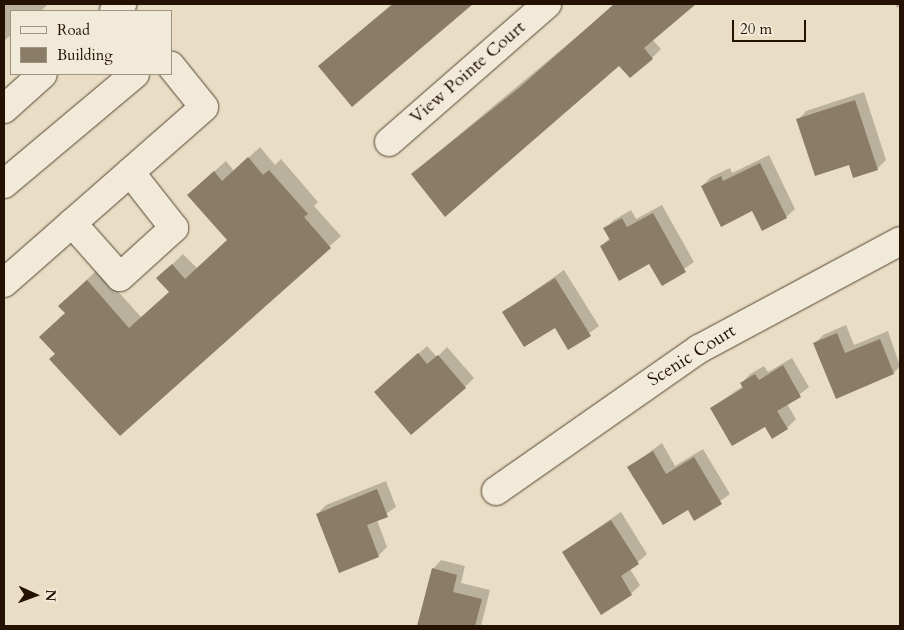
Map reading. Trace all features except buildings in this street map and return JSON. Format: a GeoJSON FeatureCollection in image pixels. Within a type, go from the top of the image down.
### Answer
{"type":"FeatureCollection","features":[{"type":"Feature","properties":{"kind":"street","name":"View Pointe Court"},"geometry":{"type":"LineString","coordinates":[[389,142],[548,4]]}},
{"type":"Feature","properties":{"kind":"street"},"geometry":{"type":"LineString","coordinates":[[4,283],[204,107],[172,67]]}},
{"type":"Feature","properties":{"kind":"street"},"geometry":{"type":"LineString","coordinates":[[4,109],[43,75]]}},
{"type":"Feature","properties":{"kind":"street"},"geometry":{"type":"LineString","coordinates":[[4,184],[134,75]]}},
{"type":"Feature","properties":{"kind":"street"},"geometry":{"type":"LineString","coordinates":[[72,223],[120,277],[174,228],[130,172]]}},
{"type":"Feature","properties":{"kind":"street","name":"Scenic Court"},"geometry":{"type":"LineString","coordinates":[[496,492],[596,419],[699,349],[900,242]]}}]}
